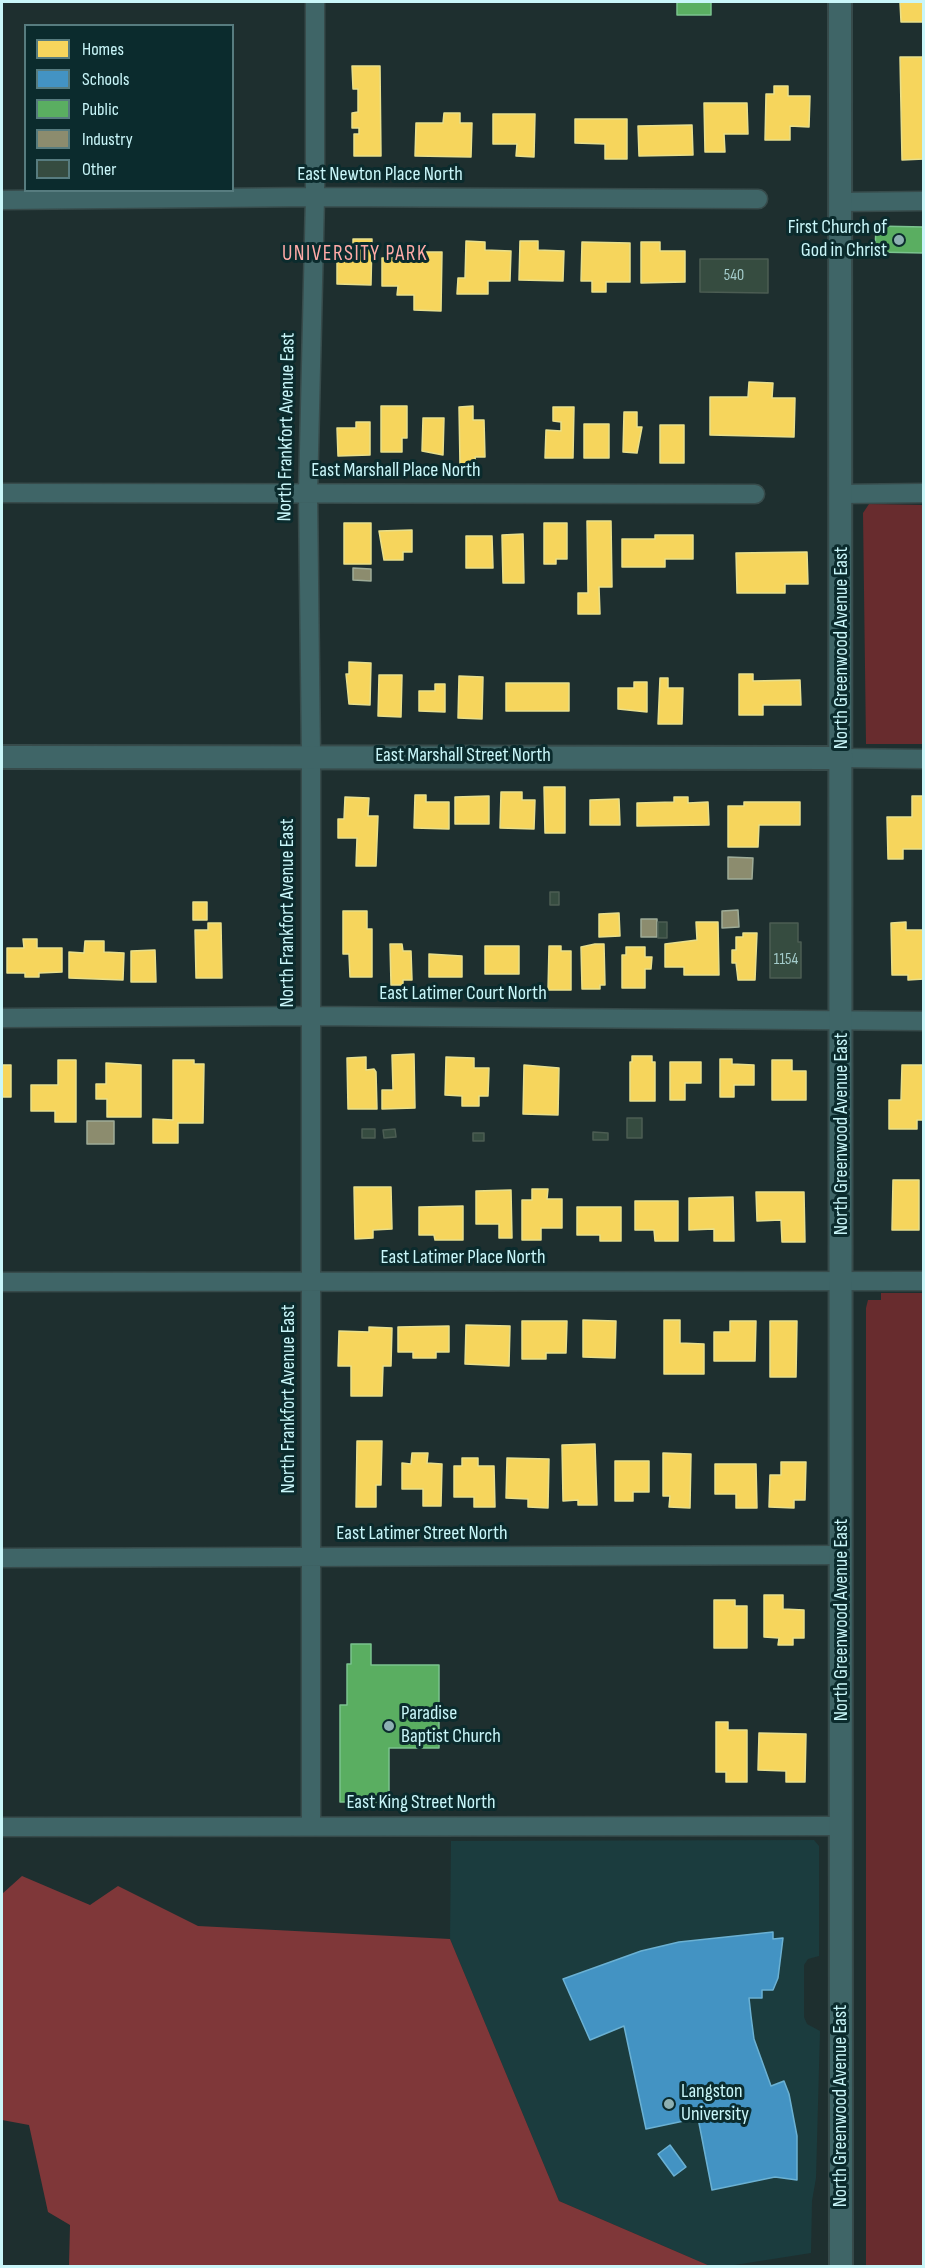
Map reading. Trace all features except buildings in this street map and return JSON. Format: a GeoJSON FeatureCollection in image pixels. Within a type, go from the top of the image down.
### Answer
{"type":"FeatureCollection","features":[{"type":"Feature","properties":{"kind":"street","name":"North Frankfort Avenue East"},"geometry":{"type":"LineString","coordinates":[[311,1826],[311,756],[308,493],[315,197],[315,2]]}},
{"type":"Feature","properties":{"kind":"street","name":"North Greenwood Avenue East"},"geometry":{"type":"LineString","coordinates":[[840,2],[843,1281],[841,2266]]}},
{"type":"Feature","properties":{"kind":"street","name":"East Newton Place North"},"geometry":{"type":"LineString","coordinates":[[2,200],[315,197],[758,200]]}},
{"type":"Feature","properties":{"kind":"street"},"geometry":{"type":"LineString","coordinates":[[841,202],[924,201]]}},
{"type":"Feature","properties":{"kind":"street","name":"East Marshall Place North"},"geometry":{"type":"LineString","coordinates":[[2,493],[755,494]]}},
{"type":"Feature","properties":{"kind":"street"},"geometry":{"type":"LineString","coordinates":[[841,494],[924,494]]}},
{"type":"Feature","properties":{"kind":"street","name":"East Marshall Street North"},"geometry":{"type":"LineString","coordinates":[[2,757],[924,759]]}},
{"type":"Feature","properties":{"kind":"street","name":"East Latimer Court North"},"geometry":{"type":"LineString","coordinates":[[2,1018],[311,1016],[924,1021]]}},
{"type":"Feature","properties":{"kind":"street","name":"East Latimer Place North"},"geometry":{"type":"LineString","coordinates":[[2,1282],[924,1281]]}},
{"type":"Feature","properties":{"kind":"street","name":"East Latimer Street North"},"geometry":{"type":"LineString","coordinates":[[2,1558],[842,1555]]}},
{"type":"Feature","properties":{"kind":"street","name":"East King Street North"},"geometry":{"type":"LineString","coordinates":[[2,1827],[841,1826]]}},
{"type":"Feature","properties":{"kind":"shaded area"},"geometry":{"type":"Polygon","coordinates":[[[869,504],[923,505],[923,744],[866,744],[863,513],[869,504]]]}},
{"type":"Feature","properties":{"kind":"shaded area"},"geometry":{"type":"Polygon","coordinates":[[[881,1293],[924,1293],[923,2266],[866,2266],[866,1308],[868,1300],[881,1300],[881,1293]]]}},
{"type":"Feature","properties":{"kind":"shaded area","name":"Langston University"},"geometry":{"type":"Polygon","coordinates":[[[814,1840],[819,1846],[819,1956],[808,1959],[804,1965],[804,2017],[807,2024],[820,2031],[816,2178],[812,2201],[811,2253],[728,2266],[710,2266],[559,2201],[450,1939],[451,1841],[814,1840]]]}},
{"type":"Feature","properties":{"kind":"shaded area"},"geometry":{"type":"Polygon","coordinates":[[[22,1876],[90,1905],[118,1886],[198,1926],[450,1939],[559,2201],[710,2266],[69,2266],[70,2225],[48,2212],[29,2125],[2,2120],[2,1894],[22,1876]]]}},
{"type":"Feature","properties":{"kind":"place","name":"First Church of God in Christ"},"geometry":{"type":"Point","coordinates":[899,240]}},
{"type":"Feature","properties":{"kind":"place","name":"Paradise Baptist Church"},"geometry":{"type":"Point","coordinates":[389,1726]}},
{"type":"Feature","properties":{"kind":"place","name":"Langston University"},"geometry":{"type":"Point","coordinates":[669,2104]}},
{"type":"Feature","properties":{"kind":"district","name":"UNIVERSITY PARK"},"geometry":{"type":"Point","coordinates":[355,255]}}]}
